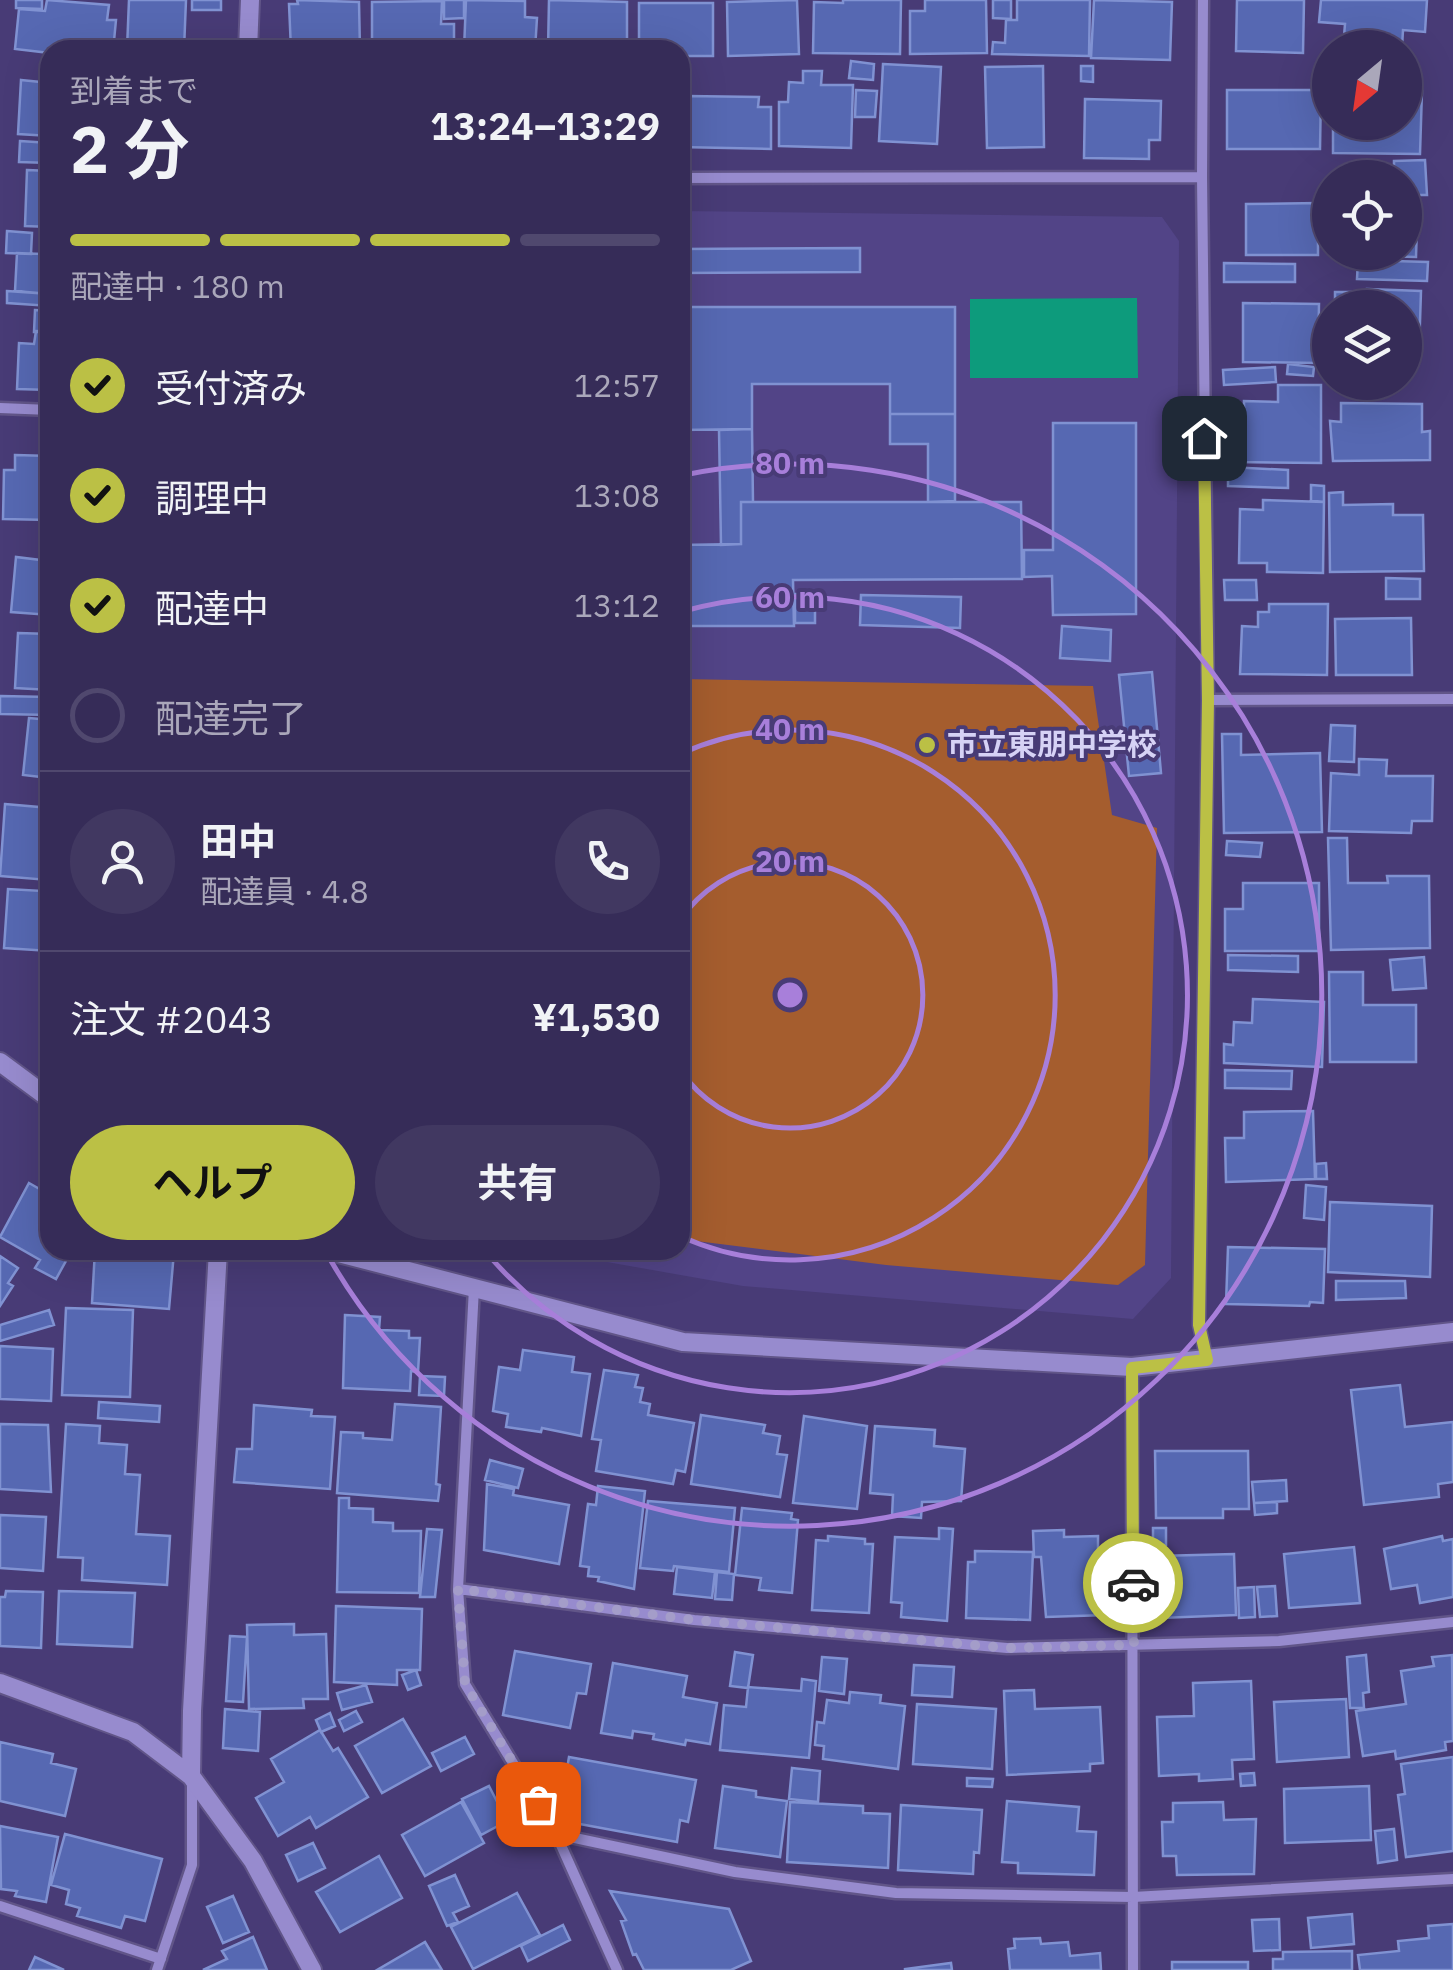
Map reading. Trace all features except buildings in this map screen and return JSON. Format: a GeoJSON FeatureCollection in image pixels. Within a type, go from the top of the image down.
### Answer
{"type":"FeatureCollection","features":[{"type":"Feature","properties":{"kind":"street"},"geometry":{"type":"LineString","coordinates":[[248,40],[250,0]]}},
{"type":"Feature","properties":{"kind":"street"},"geometry":{"type":"LineString","coordinates":[[1203,0],[1208,700],[1199,1325],[1207,1360]]}},
{"type":"Feature","properties":{"kind":"street"},"geometry":{"type":"LineString","coordinates":[[690,178],[1202,177]]}},
{"type":"Feature","properties":{"kind":"street"},"geometry":{"type":"LineString","coordinates":[[0,408],[40,410]]}},
{"type":"Feature","properties":{"kind":"street"},"geometry":{"type":"LineString","coordinates":[[1208,700],[1453,698]]}},
{"type":"Feature","properties":{"kind":"street"},"geometry":{"type":"LineString","coordinates":[[0,1062],[40,1091]]}},
{"type":"Feature","properties":{"kind":"street"},"geometry":{"type":"LineString","coordinates":[[0,1906],[158,1965],[192,1865],[192,1711],[217,1260]]}},
{"type":"Feature","properties":{"kind":"street"},"geometry":{"type":"LineString","coordinates":[[366,1260],[683,1342],[1132,1368],[1453,1332]]}},
{"type":"Feature","properties":{"kind":"street"},"geometry":{"type":"LineString","coordinates":[[474,1288],[458,1589],[465,1684],[556,1834],[617,1970]]}},
{"type":"Feature","properties":{"kind":"street"},"geometry":{"type":"LineString","coordinates":[[1132,1368],[1133,1970]]}},
{"type":"Feature","properties":{"kind":"street"},"geometry":{"type":"LineString","coordinates":[[458,1589],[694,1620],[1007,1648],[1280,1641],[1453,1622]]}},
{"type":"Feature","properties":{"kind":"street"},"geometry":{"type":"LineString","coordinates":[[0,1683],[133,1732],[191,1776],[253,1861],[312,1970]]}},
{"type":"Feature","properties":{"kind":"street"},"geometry":{"type":"LineString","coordinates":[[556,1834],[736,1872],[896,1892],[1132,1897],[1453,1879]]}},
{"type":"Feature","properties":{"kind":"shaded area","name":"市立東朋中学校"},"geometry":{"type":"Polygon","coordinates":[[[690,211],[1162,217],[1179,241],[1171,1278],[1133,1319],[743,1286],[596,1260],[690,1260],[690,211]]]}},
{"type":"Feature","properties":{"kind":"shaded area"},"geometry":{"type":"Polygon","coordinates":[[[1137,298],[1138,378],[970,378],[970,299],[1137,298]]]}},
{"type":"Feature","properties":{"kind":"shaded area"},"geometry":{"type":"Polygon","coordinates":[[[690,679],[1093,686],[1112,815],[1157,828],[1145,1265],[1118,1285],[886,1265],[690,1240],[690,679]]]}},
{"type":"Feature","properties":{"kind":"way so far"},"geometry":{"type":"LineString","coordinates":[[538,1804],[465,1684],[458,1589],[694,1620],[1007,1648],[1134,1645],[1133,1583]]}},
{"type":"Feature","properties":{"kind":"place","name":"市立東朋中学校"},"geometry":{"type":"Point","coordinates":[927,745]}},
{"type":"Feature","properties":{"kind":"route"},"geometry":{"type":"LineString","coordinates":[[1133,1583],[1132,1368],[1207,1360],[1199,1325],[1208,700],[1204,438]]}}]}
